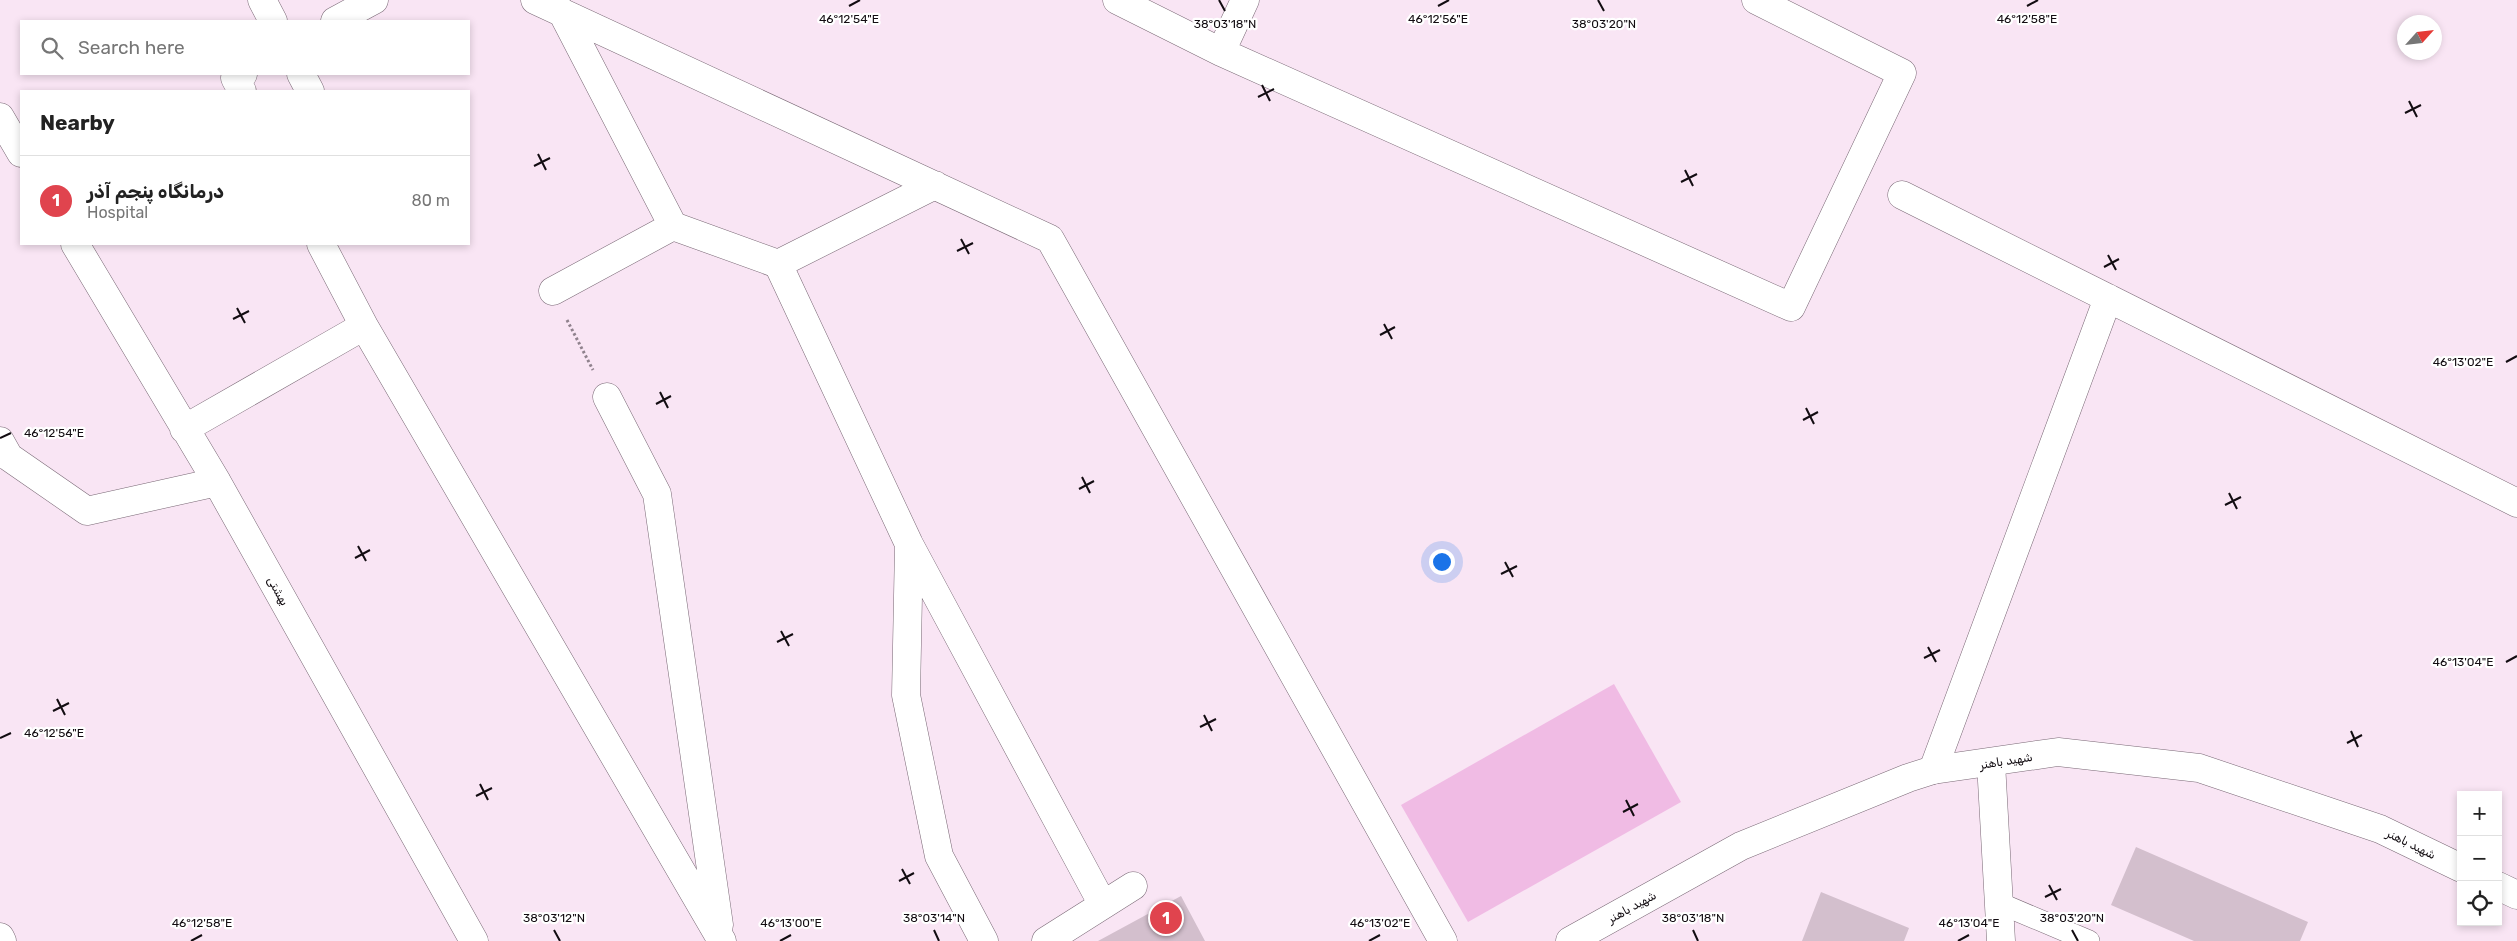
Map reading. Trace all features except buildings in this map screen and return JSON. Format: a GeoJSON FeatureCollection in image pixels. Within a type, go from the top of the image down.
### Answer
{"type":"FeatureCollection","features":[{"type":"Feature","properties":{"kind":"street"},"geometry":{"type":"LineString","coordinates":[[262,0],[272,20]]}},
{"type":"Feature","properties":{"kind":"street"},"geometry":{"type":"LineString","coordinates":[[337,20],[374,0]]}},
{"type":"Feature","properties":{"kind":"street"},"geometry":{"type":"LineString","coordinates":[[535,0],[1050,239],[1443,941]]}},
{"type":"Feature","properties":{"kind":"street"},"geometry":{"type":"LineString","coordinates":[[1117,0],[1221,52],[1791,307],[1902,73],[1756,0]]}},
{"type":"Feature","properties":{"kind":"street"},"geometry":{"type":"LineString","coordinates":[[1221,52],[1245,0]]}},
{"type":"Feature","properties":{"kind":"street"},"geometry":{"type":"LineString","coordinates":[[562,12],[673,226],[778,264],[909,544],[1103,905]]}},
{"type":"Feature","properties":{"kind":"street"},"geometry":{"type":"LineString","coordinates":[[241,75],[235,78],[241,90]]}},
{"type":"Feature","properties":{"kind":"street"},"geometry":{"type":"LineString","coordinates":[[302,75],[309,90]]}},
{"type":"Feature","properties":{"kind":"street"},"geometry":{"type":"LineString","coordinates":[[0,117],[20,151]]}},
{"type":"Feature","properties":{"kind":"street"},"geometry":{"type":"LineString","coordinates":[[778,264],[935,185]]}},
{"type":"Feature","properties":{"kind":"street"},"geometry":{"type":"LineString","coordinates":[[1902,195],[2517,503]]}},
{"type":"Feature","properties":{"kind":"street"},"geometry":{"type":"LineString","coordinates":[[553,292],[673,226]]}},
{"type":"Feature","properties":{"kind":"street","name":"بهشتی"},"geometry":{"type":"LineString","coordinates":[[76,245],[217,482],[474,941]]}},
{"type":"Feature","properties":{"kind":"street"},"geometry":{"type":"LineString","coordinates":[[322,245],[364,326],[722,940]]}},
{"type":"Feature","properties":{"kind":"street"},"geometry":{"type":"LineString","coordinates":[[1933,770],[2108,298]]}},
{"type":"Feature","properties":{"kind":"street"},"geometry":{"type":"LineString","coordinates":[[184,429],[364,326]]}},
{"type":"Feature","properties":{"kind":"street"},"geometry":{"type":"LineString","coordinates":[[607,397],[657,494],[722,940]]}},
{"type":"Feature","properties":{"kind":"street"},"geometry":{"type":"LineString","coordinates":[[0,442],[9,457],[87,511],[217,482]]}},
{"type":"Feature","properties":{"kind":"street"},"geometry":{"type":"LineString","coordinates":[[909,544],[906,695],[939,856],[984,941]]}},
{"type":"Feature","properties":{"kind":"street","name":"شهید باهنر"},"geometry":{"type":"LineString","coordinates":[[1570,941],[1741,846],[1908,778],[1933,770],[2058,752],[2199,768],[2380,828],[2457,866]]}},
{"type":"Feature","properties":{"kind":"street"},"geometry":{"type":"LineString","coordinates":[[1991,763],[2001,941]]}},
{"type":"Feature","properties":{"kind":"street"},"geometry":{"type":"LineString","coordinates":[[1046,941],[1133,886]]}},
{"type":"Feature","properties":{"kind":"street"},"geometry":{"type":"LineString","coordinates":[[2502,888],[2517,895]]}},
{"type":"Feature","properties":{"kind":"street"},"geometry":{"type":"LineString","coordinates":[[0,937],[2,941]]}},
{"type":"Feature","properties":{"kind":"lane"},"geometry":{"type":"LineString","coordinates":[[1999,903],[2089,941]]}},
{"type":"Feature","properties":{"kind":"path"},"geometry":{"type":"LineString","coordinates":[[553,292],[607,397]]}},
{"type":"Feature","properties":{"kind":"shaded area"},"geometry":{"type":"Polygon","coordinates":[[[1614,684],[1681,802],[1468,922],[1401,805],[1614,684]]]}},
{"type":"Feature","properties":{"kind":"place","name":"درمانگاه پنجم آذر"},"geometry":{"type":"Point","coordinates":[1166,918]}}]}
